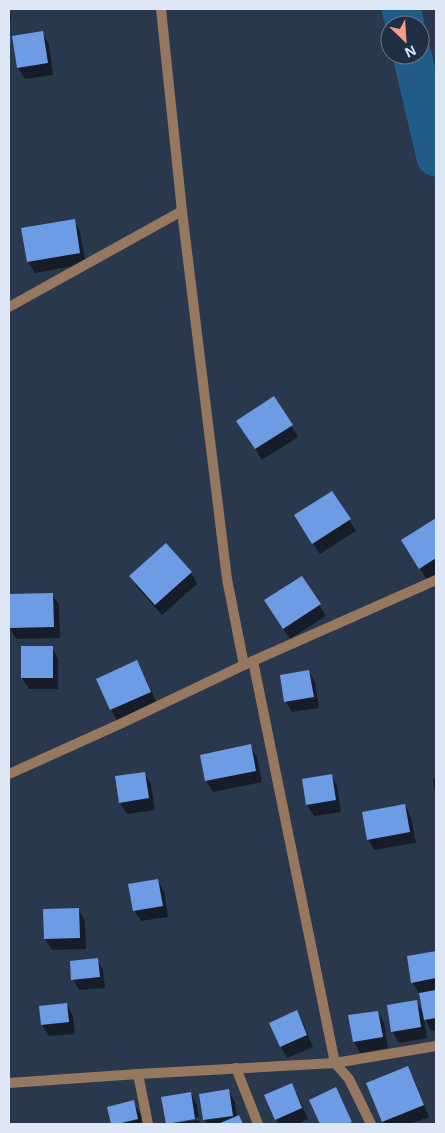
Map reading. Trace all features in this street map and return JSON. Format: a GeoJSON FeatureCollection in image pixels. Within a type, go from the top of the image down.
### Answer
{"type":"FeatureCollection","features":[{"type":"Feature","properties":{"kind":"street"},"geometry":{"type":"LineString","coordinates":[[162,9],[182,211],[227,579],[249,663],[335,1063],[349,1079],[369,1123]]}},
{"type":"Feature","properties":{"kind":"street"},"geometry":{"type":"LineString","coordinates":[[9,307],[182,211]]}},
{"type":"Feature","properties":{"kind":"street"},"geometry":{"type":"LineString","coordinates":[[9,774],[249,663],[436,580]]}},
{"type":"Feature","properties":{"kind":"street"},"geometry":{"type":"LineString","coordinates":[[9,1083],[335,1063],[436,1046]]}},
{"type":"Feature","properties":{"kind":"street"},"geometry":{"type":"LineString","coordinates":[[236,1068],[258,1124]]}},
{"type":"Feature","properties":{"kind":"street"},"geometry":{"type":"LineString","coordinates":[[138,1074],[148,1124]]}},
{"type":"Feature","properties":{"kind":"building"},"geometry":{"type":"Polygon","coordinates":[[[43,31],[48,63],[17,68],[12,36],[43,31]]]}},
{"type":"Feature","properties":{"kind":"building"},"geometry":{"type":"Polygon","coordinates":[[[75,219],[80,253],[27,262],[21,228],[75,219]]]}},
{"type":"Feature","properties":{"kind":"building"},"geometry":{"type":"Polygon","coordinates":[[[274,396],[293,425],[255,449],[236,421],[274,396]]]}},
{"type":"Feature","properties":{"kind":"building"},"geometry":{"type":"Polygon","coordinates":[[[332,491],[351,519],[312,544],[294,515],[332,491]]]}},
{"type":"Feature","properties":{"kind":"building"},"geometry":{"type":"Polygon","coordinates":[[[436,518],[436,558],[419,569],[401,540],[436,518]]]}},
{"type":"Feature","properties":{"kind":"building"},"geometry":{"type":"Polygon","coordinates":[[[166,543],[192,572],[155,605],[129,576],[166,543]]]}},
{"type":"Feature","properties":{"kind":"building"},"geometry":{"type":"Polygon","coordinates":[[[302,576],[321,604],[283,629],[264,600],[302,576]]]}},
{"type":"Feature","properties":{"kind":"building"},"geometry":{"type":"Polygon","coordinates":[[[53,593],[54,627],[9,628],[9,594],[53,593]]]}},
{"type":"Feature","properties":{"kind":"building"},"geometry":{"type":"Polygon","coordinates":[[[21,646],[53,646],[53,678],[21,678],[21,646]]]}},
{"type":"Feature","properties":{"kind":"building"},"geometry":{"type":"Polygon","coordinates":[[[137,660],[151,692],[110,710],[96,679],[137,660]]]}},
{"type":"Feature","properties":{"kind":"building"},"geometry":{"type":"Polygon","coordinates":[[[309,670],[314,697],[284,702],[280,675],[309,670]]]}},
{"type":"Feature","properties":{"kind":"building"},"geometry":{"type":"Polygon","coordinates":[[[251,744],[256,771],[205,781],[200,755],[251,744]]]}},
{"type":"Feature","properties":{"kind":"building"},"geometry":{"type":"Polygon","coordinates":[[[145,772],[149,798],[119,803],[115,776],[145,772]]]}},
{"type":"Feature","properties":{"kind":"building"},"geometry":{"type":"Polygon","coordinates":[[[332,774],[336,800],[306,805],[302,779],[332,774]]]}},
{"type":"Feature","properties":{"kind":"building"},"geometry":{"type":"Polygon","coordinates":[[[405,804],[410,832],[367,840],[362,812],[405,804]]]}},
{"type":"Feature","properties":{"kind":"building"},"geometry":{"type":"Polygon","coordinates":[[[158,879],[163,906],[133,911],[128,884],[158,879]]]}},
{"type":"Feature","properties":{"kind":"building"},"geometry":{"type":"Polygon","coordinates":[[[79,908],[80,938],[44,939],[43,909],[79,908]]]}},
{"type":"Feature","properties":{"kind":"building"},"geometry":{"type":"Polygon","coordinates":[[[436,951],[436,978],[411,983],[407,956],[436,951]]]}},
{"type":"Feature","properties":{"kind":"building"},"geometry":{"type":"Polygon","coordinates":[[[98,958],[100,977],[71,980],[70,961],[98,958]]]}},
{"type":"Feature","properties":{"kind":"building"},"geometry":{"type":"Polygon","coordinates":[[[436,990],[436,1018],[424,1020],[419,993],[436,990]]]}},
{"type":"Feature","properties":{"kind":"building"},"geometry":{"type":"Polygon","coordinates":[[[417,1000],[421,1027],[391,1032],[387,1005],[417,1000]]]}},
{"type":"Feature","properties":{"kind":"building"},"geometry":{"type":"Polygon","coordinates":[[[67,1003],[69,1022],[41,1025],[39,1006],[67,1003]]]}},
{"type":"Feature","properties":{"kind":"building"},"geometry":{"type":"Polygon","coordinates":[[[297,1010],[307,1035],[280,1047],[269,1023],[297,1010]]]}},
{"type":"Feature","properties":{"kind":"building"},"geometry":{"type":"Polygon","coordinates":[[[378,1011],[383,1037],[353,1042],[348,1015],[378,1011]]]}},
{"type":"Feature","properties":{"kind":"building"},"geometry":{"type":"Polygon","coordinates":[[[408,1066],[424,1105],[382,1122],[366,1083],[408,1066]]]}},
{"type":"Feature","properties":{"kind":"building"},"geometry":{"type":"Polygon","coordinates":[[[292,1083],[302,1108],[275,1120],[264,1095],[292,1083]]]}},
{"type":"Feature","properties":{"kind":"building"},"geometry":{"type":"Polygon","coordinates":[[[336,1087],[352,1122],[348,1124],[320,1124],[309,1100],[336,1087]]]}},
{"type":"Feature","properties":{"kind":"building"},"geometry":{"type":"Polygon","coordinates":[[[229,1089],[233,1116],[203,1120],[199,1094],[229,1089]]]}},
{"type":"Feature","properties":{"kind":"building"},"geometry":{"type":"Polygon","coordinates":[[[191,1092],[195,1119],[166,1124],[161,1097],[191,1092]]]}},
{"type":"Feature","properties":{"kind":"building"},"geometry":{"type":"Polygon","coordinates":[[[134,1100],[138,1119],[111,1124],[107,1107],[134,1100]]]}},
{"type":"Feature","properties":{"kind":"building"},"geometry":{"type":"Polygon","coordinates":[[[239,1115],[243,1124],[218,1124],[239,1115]]]}},
{"type":"Feature","properties":{"kind":"waterway"},"geometry":{"type":"LineString","coordinates":[[401,9],[402,15]]}},
{"type":"Feature","properties":{"kind":"waterway"},"geometry":{"type":"LineString","coordinates":[[414,65],[436,157]]}}]}
